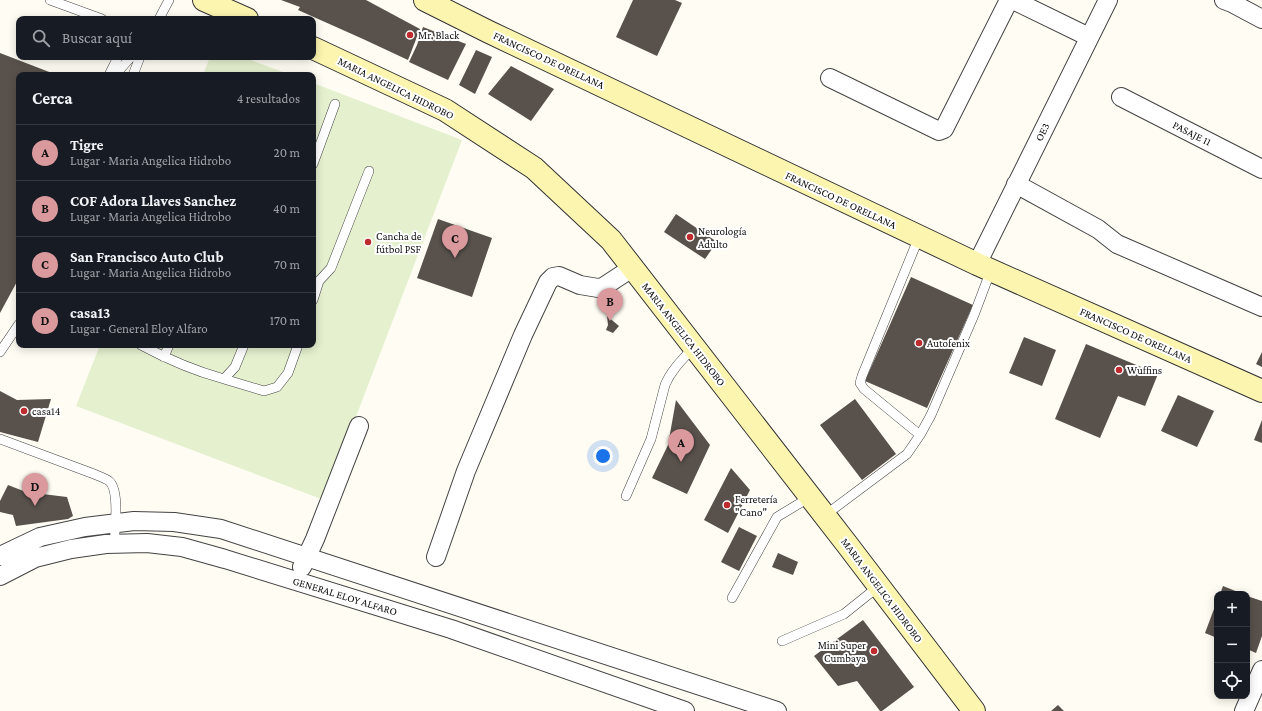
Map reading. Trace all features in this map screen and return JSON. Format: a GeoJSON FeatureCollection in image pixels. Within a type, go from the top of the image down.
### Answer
{"type":"FeatureCollection","features":[{"type":"Feature","properties":{"kind":"street"},"geometry":{"type":"LineString","coordinates":[[204,0],[240,16]]}},
{"type":"Feature","properties":{"kind":"street","name":"FRANCISCO DE ORELLANA"},"geometry":{"type":"LineString","coordinates":[[425,0],[482,29],[919,237],[1262,391]]}},
{"type":"Feature","properties":{"kind":"street"},"geometry":{"type":"LineString","coordinates":[[830,78],[939,131],[944,128],[1009,0]]}},
{"type":"Feature","properties":{"kind":"street"},"geometry":{"type":"LineString","coordinates":[[1013,0],[1089,37]]}},
{"type":"Feature","properties":{"kind":"street","name":"OE3"},"geometry":{"type":"LineString","coordinates":[[984,267],[1016,184],[1108,0]]}},
{"type":"Feature","properties":{"kind":"street"},"geometry":{"type":"LineString","coordinates":[[1230,1],[1262,19]]}},
{"type":"Feature","properties":{"kind":"street","name":"MARIA ANGELICA HIDROBO"},"geometry":{"type":"LineString","coordinates":[[316,49],[445,110],[534,168],[611,240],[974,711]]}},
{"type":"Feature","properties":{"kind":"street","name":"PASAJE 11"},"geometry":{"type":"LineString","coordinates":[[1121,96],[1262,168]]}},
{"type":"Feature","properties":{"kind":"street"},"geometry":{"type":"LineString","coordinates":[[1016,184],[1098,228],[1117,244],[1262,307]]}},
{"type":"Feature","properties":{"kind":"street"},"geometry":{"type":"LineString","coordinates":[[436,557],[466,471],[523,335],[548,282],[553,277],[559,276],[580,285],[598,288],[606,286],[632,268]]}},
{"type":"Feature","properties":{"kind":"street"},"geometry":{"type":"LineString","coordinates":[[296,581],[315,539],[359,426]]}},
{"type":"Feature","properties":{"kind":"street"},"geometry":{"type":"LineString","coordinates":[[0,556],[40,537],[85,527],[115,523],[134,521],[174,522],[221,529],[777,711]]}},
{"type":"Feature","properties":{"kind":"street","name":"GENERAL ELOY ALFARO"},"geometry":{"type":"LineString","coordinates":[[0,576],[35,558],[71,549],[106,544],[147,543],[182,548],[225,559],[452,629],[685,711]]}},
{"type":"Feature","properties":{"kind":"street"},"geometry":{"type":"LineString","coordinates":[[1244,711],[1262,670]]}},
{"type":"Feature","properties":{"kind":"lane"},"geometry":{"type":"LineString","coordinates":[[50,0],[94,16]]}},
{"type":"Feature","properties":{"kind":"lane"},"geometry":{"type":"LineString","coordinates":[[161,16],[169,0]]}},
{"type":"Feature","properties":{"kind":"lane"},"geometry":{"type":"LineString","coordinates":[[67,6],[82,16]]}},
{"type":"Feature","properties":{"kind":"lane"},"geometry":{"type":"LineString","coordinates":[[110,72],[116,60]]}},
{"type":"Feature","properties":{"kind":"lane"},"geometry":{"type":"LineString","coordinates":[[118,72],[128,60]]}},
{"type":"Feature","properties":{"kind":"lane"},"geometry":{"type":"LineString","coordinates":[[134,72],[139,60]]}},
{"type":"Feature","properties":{"kind":"lane"},"geometry":{"type":"LineString","coordinates":[[316,156],[335,104]]}},
{"type":"Feature","properties":{"kind":"lane"},"geometry":{"type":"LineString","coordinates":[[316,282],[331,268],[369,171]]}},
{"type":"Feature","properties":{"kind":"lane"},"geometry":{"type":"LineString","coordinates":[[919,237],[860,383],[864,389],[920,435]]}},
{"type":"Feature","properties":{"kind":"lane"},"geometry":{"type":"LineString","coordinates":[[824,516],[907,454],[920,435],[931,415],[974,315],[984,267]]}},
{"type":"Feature","properties":{"kind":"lane"},"geometry":{"type":"LineString","coordinates":[[0,352],[16,328]]}},
{"type":"Feature","properties":{"kind":"lane"},"geometry":{"type":"LineString","coordinates":[[626,496],[651,439],[668,378],[672,371],[694,347]]}},
{"type":"Feature","properties":{"kind":"lane"},"geometry":{"type":"LineString","coordinates":[[147,348],[164,357],[210,375],[264,391],[277,387],[288,373],[297,348]]}},
{"type":"Feature","properties":{"kind":"lane"},"geometry":{"type":"LineString","coordinates":[[164,357],[168,348]]}},
{"type":"Feature","properties":{"kind":"lane"},"geometry":{"type":"LineString","coordinates":[[224,379],[235,367],[243,348]]}},
{"type":"Feature","properties":{"kind":"lane"},"geometry":{"type":"LineString","coordinates":[[0,439],[109,481],[113,487],[115,498],[114,544]]}},
{"type":"Feature","properties":{"kind":"lane"},"geometry":{"type":"LineString","coordinates":[[732,598],[778,517],[810,497]]}},
{"type":"Feature","properties":{"kind":"lane"},"geometry":{"type":"LineString","coordinates":[[782,642],[844,614],[879,586]]}},
{"type":"Feature","properties":{"kind":"green space"},"geometry":{"type":"Polygon","coordinates":[[[209,60],[251,60],[283,72],[204,72],[209,60]]]}},
{"type":"Feature","properties":{"kind":"green space","name":"Cancha de fútbol PSF"},"geometry":{"type":"Polygon","coordinates":[[[316,84],[462,140],[324,500],[76,406],[99,348],[316,348],[316,84]]]}},
{"type":"Feature","properties":{"kind":"building"},"geometry":{"type":"Polygon","coordinates":[[[281,0],[366,0],[420,29],[408,60],[316,18],[316,16],[311,16],[298,10],[300,7],[281,0]]]}},
{"type":"Feature","properties":{"kind":"building"},"geometry":{"type":"Polygon","coordinates":[[[633,0],[675,0],[682,3],[657,56],[616,37],[633,0]]]}},
{"type":"Feature","properties":{"kind":"building"},"geometry":{"type":"Polygon","coordinates":[[[423,27],[466,44],[448,80],[409,62],[423,27]]]}},
{"type":"Feature","properties":{"kind":"building"},"geometry":{"type":"Polygon","coordinates":[[[476,50],[492,57],[475,94],[459,85],[476,50]]]}},
{"type":"Feature","properties":{"kind":"building"},"geometry":{"type":"Polygon","coordinates":[[[0,53],[49,72],[16,72],[16,284],[0,313],[0,53]]]}},
{"type":"Feature","properties":{"kind":"building"},"geometry":{"type":"Polygon","coordinates":[[[511,66],[554,89],[531,121],[488,94],[511,66]]]}},
{"type":"Feature","properties":{"kind":"building","name":"Neurología Adulto"},"geometry":{"type":"Polygon","coordinates":[[[676,214],[717,242],[705,259],[664,232],[676,214]]]}},
{"type":"Feature","properties":{"kind":"building"},"geometry":{"type":"Polygon","coordinates":[[[438,219],[492,238],[472,297],[417,278],[438,219]]]}},
{"type":"Feature","properties":{"kind":"building","name":"Autofenix"},"geometry":{"type":"Polygon","coordinates":[[[911,277],[973,305],[927,408],[865,381],[911,277]]]}},
{"type":"Feature","properties":{"kind":"building"},"geometry":{"type":"Polygon","coordinates":[[[607,316],[619,326],[613,333],[606,330],[608,325],[607,316]]]}},
{"type":"Feature","properties":{"kind":"building"},"geometry":{"type":"Polygon","coordinates":[[[1024,337],[1056,350],[1042,386],[1009,373],[1024,337]]]}},
{"type":"Feature","properties":{"kind":"building"},"geometry":{"type":"Polygon","coordinates":[[[1086,344],[1158,374],[1145,406],[1118,396],[1100,438],[1055,419],[1086,344]]]}},
{"type":"Feature","properties":{"kind":"building"},"geometry":{"type":"Polygon","coordinates":[[[1262,352],[1262,367],[1256,364],[1262,352]]]}},
{"type":"Feature","properties":{"kind":"building","name":"casa14"},"geometry":{"type":"Polygon","coordinates":[[[0,391],[17,400],[51,399],[38,442],[0,432],[0,391]]]}},
{"type":"Feature","properties":{"kind":"building"},"geometry":{"type":"Polygon","coordinates":[[[1178,395],[1214,411],[1197,447],[1161,431],[1178,395]]]}},
{"type":"Feature","properties":{"kind":"building"},"geometry":{"type":"Polygon","coordinates":[[[855,399],[896,454],[862,480],[820,425],[855,399]]]}},
{"type":"Feature","properties":{"kind":"building"},"geometry":{"type":"Polygon","coordinates":[[[676,400],[710,445],[687,494],[652,478],[668,445],[676,400]]]}},
{"type":"Feature","properties":{"kind":"building"},"geometry":{"type":"Polygon","coordinates":[[[1262,420],[1262,443],[1254,440],[1262,420]]]}},
{"type":"Feature","properties":{"kind":"building","name":"Ferretería \"Cano\""},"geometry":{"type":"Polygon","coordinates":[[[731,468],[750,490],[728,533],[704,520],[731,468]]]}},
{"type":"Feature","properties":{"kind":"building"},"geometry":{"type":"Polygon","coordinates":[[[8,485],[26,492],[67,497],[73,516],[68,519],[16,526],[13,515],[0,512],[0,501],[8,485]]]}},
{"type":"Feature","properties":{"kind":"building"},"geometry":{"type":"Polygon","coordinates":[[[739,527],[757,536],[739,571],[721,562],[739,527]]]}},
{"type":"Feature","properties":{"kind":"building"},"geometry":{"type":"Polygon","coordinates":[[[778,553],[798,562],[793,575],[772,567],[778,553]]]}},
{"type":"Feature","properties":{"kind":"building"},"geometry":{"type":"Polygon","coordinates":[[[1223,586],[1236,591],[1221,591],[1223,586]]]}},
{"type":"Feature","properties":{"kind":"building"},"geometry":{"type":"Polygon","coordinates":[[[1250,597],[1262,601],[1262,636],[1256,653],[1250,650],[1250,597]]]}},
{"type":"Feature","properties":{"kind":"building"},"geometry":{"type":"Polygon","coordinates":[[[1214,609],[1214,637],[1205,633],[1214,609]]]}},
{"type":"Feature","properties":{"kind":"building"},"geometry":{"type":"Polygon","coordinates":[[[863,620],[914,687],[882,711],[880,711],[857,681],[838,686],[814,656],[863,620]]]}},
{"type":"Feature","properties":{"kind":"building"},"geometry":{"type":"Polygon","coordinates":[[[1058,705],[1064,711],[1051,711],[1058,705]]]}},
{"type":"Feature","properties":{"kind":"place","name":"Mr. Black"},"geometry":{"type":"Point","coordinates":[410,35]}},
{"type":"Feature","properties":{"kind":"place","name":"Neurología Adulto"},"geometry":{"type":"Point","coordinates":[690,237]}},
{"type":"Feature","properties":{"kind":"place","name":"Cancha de fútbol PSF"},"geometry":{"type":"Point","coordinates":[368,242]}},
{"type":"Feature","properties":{"kind":"place","name":"San Francisco Auto Club"},"geometry":{"type":"Point","coordinates":[455,258]}},
{"type":"Feature","properties":{"kind":"place","name":"COF Adora Llaves Sanchez"},"geometry":{"type":"Point","coordinates":[610,321]}},
{"type":"Feature","properties":{"kind":"place","name":"Autofenix"},"geometry":{"type":"Point","coordinates":[919,343]}},
{"type":"Feature","properties":{"kind":"place","name":"Wuffins"},"geometry":{"type":"Point","coordinates":[1119,370]}},
{"type":"Feature","properties":{"kind":"place","name":"casa14"},"geometry":{"type":"Point","coordinates":[24,411]}},
{"type":"Feature","properties":{"kind":"place","name":"Tigre"},"geometry":{"type":"Point","coordinates":[681,462]}},
{"type":"Feature","properties":{"kind":"place","name":"Ferretería \"Cano\""},"geometry":{"type":"Point","coordinates":[727,505]}},
{"type":"Feature","properties":{"kind":"place","name":"casa13"},"geometry":{"type":"Point","coordinates":[35,506]}},
{"type":"Feature","properties":{"kind":"place","name":"Mini Super Cumbaya"},"geometry":{"type":"Point","coordinates":[874,651]}}]}
